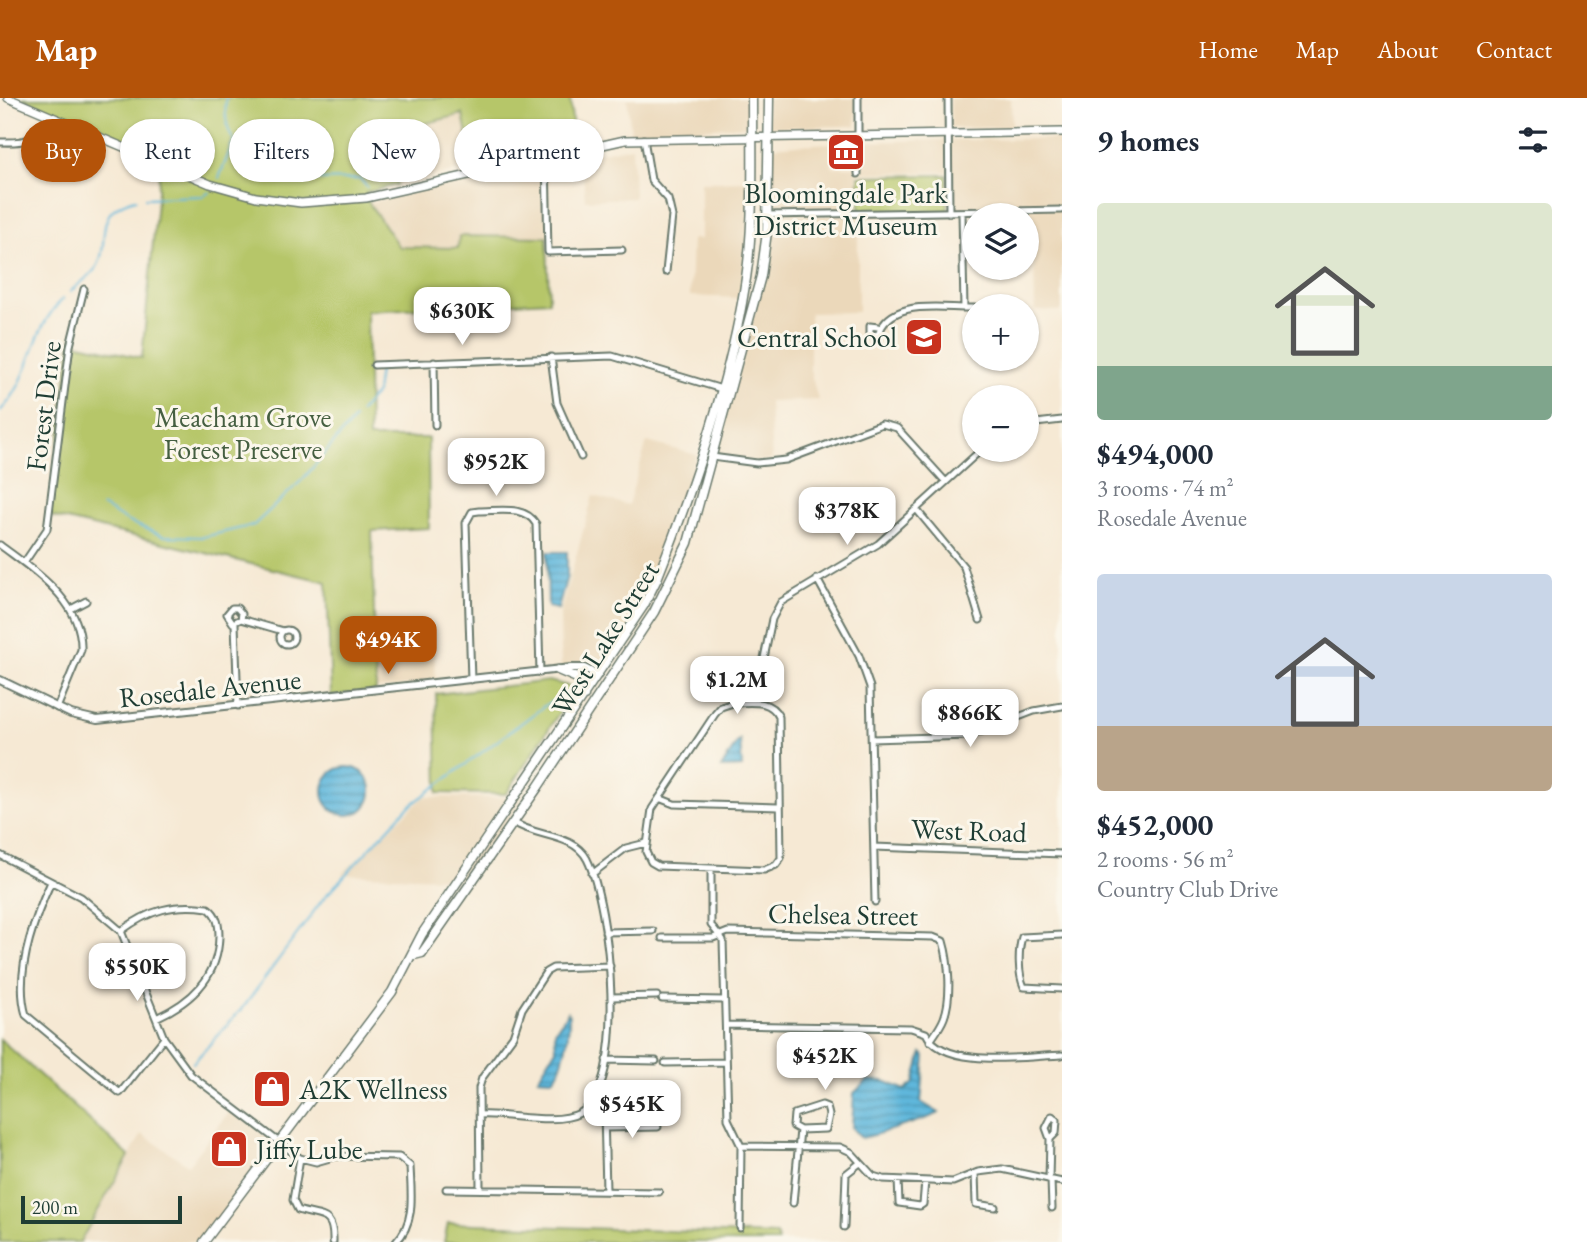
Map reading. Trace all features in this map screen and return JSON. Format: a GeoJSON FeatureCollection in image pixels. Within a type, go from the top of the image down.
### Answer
{"type":"FeatureCollection","features":[{"type":"Feature","properties":{"kind":"main road"},"geometry":{"type":"LineString","coordinates":[[8,98],[217,186],[246,195],[291,202],[325,203],[366,198],[454,178]]}},
{"type":"Feature","properties":{"kind":"main road","name":"West Lake Street"},"geometry":{"type":"LineString","coordinates":[[204,1242],[392,992],[414,955],[422,933],[598,675],[644,605],[657,579],[720,388],[748,262],[752,98]]}},
{"type":"Feature","properties":{"kind":"main road","name":"West Lake Street"},"geometry":{"type":"LineString","coordinates":[[414,955],[422,953],[654,612],[688,543],[732,392],[759,286],[767,215],[769,98]]}},
{"type":"Feature","properties":{"kind":"main road"},"geometry":{"type":"LineString","coordinates":[[604,143],[644,139],[1062,132]]}},
{"type":"Feature","properties":{"kind":"main road"},"geometry":{"type":"LineString","coordinates":[[558,670],[579,679],[584,696]]}},
{"type":"Feature","properties":{"kind":"main road"},"geometry":{"type":"LineString","coordinates":[[598,675],[608,681]]}},
{"type":"Feature","properties":{"kind":"street"},"geometry":{"type":"LineString","coordinates":[[858,98],[858,174]]}},
{"type":"Feature","properties":{"kind":"street"},"geometry":{"type":"LineString","coordinates":[[948,98],[950,213]]}},
{"type":"Feature","properties":{"kind":"street"},"geometry":{"type":"LineString","coordinates":[[0,142],[20,142],[34,138],[50,117]]}},
{"type":"Feature","properties":{"kind":"street"},"geometry":{"type":"LineString","coordinates":[[644,139],[651,180],[668,199],[672,216],[666,272]]}},
{"type":"Feature","properties":{"kind":"street"},"geometry":{"type":"LineString","coordinates":[[547,182],[548,252],[622,250]]}},
{"type":"Feature","properties":{"kind":"street"},"geometry":{"type":"LineString","coordinates":[[1039,211],[1062,210]]}},
{"type":"Feature","properties":{"kind":"street"},"geometry":{"type":"LineString","coordinates":[[767,215],[962,213]]}},
{"type":"Feature","properties":{"kind":"street","name":"Forest Drive"},"geometry":{"type":"LineString","coordinates":[[24,563],[47,529],[70,345],[84,289]]}},
{"type":"Feature","properties":{"kind":"street"},"geometry":{"type":"LineString","coordinates":[[878,327],[893,313],[904,309],[962,308]]}},
{"type":"Feature","properties":{"kind":"street"},"geometry":{"type":"LineString","coordinates":[[551,357],[557,403],[581,457]]}},
{"type":"Feature","properties":{"kind":"street"},"geometry":{"type":"LineString","coordinates":[[374,365],[551,357],[620,357],[732,392]]}},
{"type":"Feature","properties":{"kind":"street"},"geometry":{"type":"LineString","coordinates":[[434,362],[435,425]]}},
{"type":"Feature","properties":{"kind":"street"},"geometry":{"type":"LineString","coordinates":[[1039,423],[1062,420]]}},
{"type":"Feature","properties":{"kind":"street"},"geometry":{"type":"LineString","coordinates":[[712,457],[757,463],[786,460],[877,425],[887,424],[897,428],[946,482]]}},
{"type":"Feature","properties":{"kind":"street"},"geometry":{"type":"LineString","coordinates":[[762,668],[772,620],[781,602],[878,544],[968,462]]}},
{"type":"Feature","properties":{"kind":"street"},"geometry":{"type":"LineString","coordinates":[[916,509],[964,567],[980,620]]}},
{"type":"Feature","properties":{"kind":"street"},"geometry":{"type":"LineString","coordinates":[[471,680],[466,523],[472,512],[479,510],[524,511],[531,515],[536,524],[540,673]]}},
{"type":"Feature","properties":{"kind":"street"},"geometry":{"type":"LineString","coordinates":[[0,545],[55,590],[71,609],[81,640],[81,650],[57,708]]}},
{"type":"Feature","properties":{"kind":"street"},"geometry":{"type":"LineString","coordinates":[[817,579],[864,667],[871,697],[875,902]]}},
{"type":"Feature","properties":{"kind":"street"},"geometry":{"type":"LineString","coordinates":[[71,609],[86,601]]}},
{"type":"Feature","properties":{"kind":"street"},"geometry":{"type":"LineString","coordinates":[[235,624],[227,619],[229,610],[239,610],[241,619]]}},
{"type":"Feature","properties":{"kind":"street"},"geometry":{"type":"LineString","coordinates":[[235,624],[241,619]]}},
{"type":"Feature","properties":{"kind":"street"},"geometry":{"type":"LineString","coordinates":[[241,619],[283,631]]}},
{"type":"Feature","properties":{"kind":"street"},"geometry":{"type":"LineString","coordinates":[[235,624],[238,706]]}},
{"type":"Feature","properties":{"kind":"street","name":"Rosedale Avenue"},"geometry":{"type":"LineString","coordinates":[[0,680],[57,708],[88,720],[97,720],[558,670],[584,668],[598,675]]}},
{"type":"Feature","properties":{"kind":"street"},"geometry":{"type":"LineString","coordinates":[[762,702],[775,709],[779,717],[778,807],[782,851],[776,866],[764,870],[711,869],[658,866],[650,862],[646,843],[649,817],[659,798],[721,706],[762,702]]}},
{"type":"Feature","properties":{"kind":"street"},"geometry":{"type":"LineString","coordinates":[[872,739],[969,736],[1034,710],[1062,706]]}},
{"type":"Feature","properties":{"kind":"street"},"geometry":{"type":"LineString","coordinates":[[659,798],[674,804],[778,807]]}},
{"type":"Feature","properties":{"kind":"street"},"geometry":{"type":"LineString","coordinates":[[480,1115],[563,1118],[576,1115],[595,1101],[612,1032],[606,932],[586,858],[570,842],[534,834],[513,822]]}},
{"type":"Feature","properties":{"kind":"street"},"geometry":{"type":"LineString","coordinates":[[592,874],[626,848],[646,843]]}},
{"type":"Feature","properties":{"kind":"street","name":"West Road"},"geometry":{"type":"LineString","coordinates":[[874,847],[1062,854]]}},
{"type":"Feature","properties":{"kind":"street"},"geometry":{"type":"LineString","coordinates":[[0,855],[93,906],[121,931],[164,1038],[191,1075],[279,1144],[308,1161],[337,1156],[399,1157],[407,1161],[410,1166],[410,1214],[404,1234],[396,1242]]}},
{"type":"Feature","properties":{"kind":"street"},"geometry":{"type":"LineString","coordinates":[[711,869],[711,925],[723,940],[728,1119],[741,1146],[740,1228]]}},
{"type":"Feature","properties":{"kind":"street"},"geometry":{"type":"LineString","coordinates":[[51,882],[38,915],[22,983],[26,1015],[120,1093],[164,1038]]}},
{"type":"Feature","properties":{"kind":"street"},"geometry":{"type":"LineString","coordinates":[[121,931],[147,914],[172,907],[208,908],[219,925],[218,953],[212,972],[191,998],[156,1018]]}},
{"type":"Feature","properties":{"kind":"street"},"geometry":{"type":"LineString","coordinates":[[606,932],[653,931]]}},
{"type":"Feature","properties":{"kind":"street"},"geometry":{"type":"LineString","coordinates":[[662,938],[713,938],[720,934]]}},
{"type":"Feature","properties":{"kind":"street","name":"Chelsea Street"},"geometry":{"type":"LineString","coordinates":[[720,934],[928,936],[943,941],[947,1006],[942,1022],[930,1041]]}},
{"type":"Feature","properties":{"kind":"street"},"geometry":{"type":"LineString","coordinates":[[1062,935],[1030,934],[1023,937],[1020,943],[1021,979],[1024,987],[1062,989]]}},
{"type":"Feature","properties":{"kind":"street"},"geometry":{"type":"LineString","coordinates":[[480,1188],[482,1079],[513,1036],[519,1013],[546,972],[557,967],[610,966]]}},
{"type":"Feature","properties":{"kind":"street"},"geometry":{"type":"LineString","coordinates":[[116,978],[138,969]]}},
{"type":"Feature","properties":{"kind":"street"},"geometry":{"type":"LineString","coordinates":[[611,997],[724,1000]]}},
{"type":"Feature","properties":{"kind":"street"},"geometry":{"type":"LineString","coordinates":[[726,1025],[911,1028],[926,1033],[930,1041],[962,1057],[1062,1055]]}},
{"type":"Feature","properties":{"kind":"street"},"geometry":{"type":"LineString","coordinates":[[606,1060],[656,1061]]}},
{"type":"Feature","properties":{"kind":"street"},"geometry":{"type":"LineString","coordinates":[[665,1063],[726,1062]]}},
{"type":"Feature","properties":{"kind":"street"},"geometry":{"type":"LineString","coordinates":[[595,1101],[604,1114],[606,1190]]}},
{"type":"Feature","properties":{"kind":"street"},"geometry":{"type":"LineString","coordinates":[[822,1105],[827,1107],[829,1115],[826,1129],[800,1130],[793,1126],[795,1113],[822,1105]]}},
{"type":"Feature","properties":{"kind":"street"},"geometry":{"type":"LineString","coordinates":[[605,1128],[658,1126]]}},
{"type":"Feature","properties":{"kind":"street"},"geometry":{"type":"LineString","coordinates":[[793,1203],[800,1130]]}},
{"type":"Feature","properties":{"kind":"street"},"geometry":{"type":"LineString","coordinates":[[1050,1139],[1052,1208]]}},
{"type":"Feature","properties":{"kind":"street"},"geometry":{"type":"LineString","coordinates":[[741,1146],[840,1147],[851,1152],[873,1176],[898,1181],[953,1182],[975,1173],[1002,1169],[1062,1182]]}},
{"type":"Feature","properties":{"kind":"street"},"geometry":{"type":"LineString","coordinates":[[300,1158],[293,1200],[295,1206],[329,1221],[333,1227],[333,1242]]}},
{"type":"Feature","properties":{"kind":"street"},"geometry":{"type":"LineString","coordinates":[[844,1227],[846,1174],[860,1163]]}},
{"type":"Feature","properties":{"kind":"street"},"geometry":{"type":"LineString","coordinates":[[975,1173],[976,1204],[995,1207]]}},
{"type":"Feature","properties":{"kind":"street"},"geometry":{"type":"LineString","coordinates":[[898,1181],[898,1203],[920,1206],[923,1204],[925,1181]]}},
{"type":"Feature","properties":{"kind":"street"},"geometry":{"type":"LineString","coordinates":[[446,1189],[659,1192]]}},
{"type":"Feature","properties":{"kind":"shaded area"},"geometry":{"type":"Polygon","coordinates":[[[627,98],[750,98],[750,126],[631,133],[627,98]]]}},
{"type":"Feature","properties":{"kind":"shaded area"},"geometry":{"type":"Polygon","coordinates":[[[767,98],[856,98],[856,126],[768,127],[767,98]]]}},
{"type":"Feature","properties":{"kind":"shaded area"},"geometry":{"type":"Polygon","coordinates":[[[950,98],[1011,98],[1012,127],[951,128],[950,98]]]}},
{"type":"Feature","properties":{"kind":"shaded area"},"geometry":{"type":"Polygon","coordinates":[[[463,114],[464,119],[454,119],[454,172],[440,175],[440,120],[463,114]]]}},
{"type":"Feature","properties":{"kind":"shaded area"},"geometry":{"type":"Polygon","coordinates":[[[1062,139],[1062,311],[1039,311],[1039,294],[1035,294],[1034,280],[1039,280],[1039,203],[962,203],[962,212],[950,212],[949,140],[1062,139]]]}},
{"type":"Feature","properties":{"kind":"shaded area"},"geometry":{"type":"Polygon","coordinates":[[[947,140],[948,172],[859,173],[859,142],[947,140]]]}},
{"type":"Feature","properties":{"kind":"shaded area"},"geometry":{"type":"Polygon","coordinates":[[[832,143],[832,167],[857,167],[857,213],[766,213],[767,147],[832,143]]]}},
{"type":"Feature","properties":{"kind":"shaded area"},"geometry":{"type":"Polygon","coordinates":[[[632,147],[634,198],[585,200],[584,182],[604,182],[604,151],[632,147]]]}},
{"type":"Feature","properties":{"kind":"shaded area"},"geometry":{"type":"Polygon","coordinates":[[[749,181],[747,261],[739,298],[690,296],[692,239],[701,239],[701,182],[749,181]]]}},
{"type":"Feature","properties":{"kind":"shaded area"},"geometry":{"type":"Polygon","coordinates":[[[458,182],[549,182],[550,237],[459,236],[458,248],[398,247],[369,203],[458,182]]]}},
{"type":"Feature","properties":{"kind":"shaded area"},"geometry":{"type":"Polygon","coordinates":[[[766,216],[858,216],[858,312],[810,313],[810,370],[818,400],[769,402],[772,460],[714,456],[748,342],[765,266],[766,216]]]}},
{"type":"Feature","properties":{"kind":"shaded area"},"geometry":{"type":"Polygon","coordinates":[[[647,442],[697,455],[670,539],[648,593],[597,673],[561,668],[560,613],[593,496],[628,505],[647,442]]]}},
{"type":"Feature","properties":{"kind":"shaded area"},"geometry":{"type":"Polygon","coordinates":[[[433,629],[436,682],[376,689],[375,634],[433,629]]]}},
{"type":"Feature","properties":{"kind":"shaded area"},"geometry":{"type":"Polygon","coordinates":[[[424,797],[520,798],[511,818],[467,879],[342,874],[424,797]]]}},
{"type":"Feature","properties":{"kind":"shaded area"},"geometry":{"type":"Polygon","coordinates":[[[231,1109],[276,1144],[202,1242],[80,1242],[142,1134],[188,1165],[231,1109]]]}},
{"type":"Feature","properties":{"kind":"green space","name":"Meacham Grove Forest Preserve"},"geometry":{"type":"Polygon","coordinates":[[[22,98],[570,98],[572,119],[464,119],[463,114],[440,120],[348,119],[348,182],[396,182],[397,185],[366,192],[369,203],[399,247],[458,248],[459,236],[547,237],[549,301],[367,311],[369,438],[428,438],[429,528],[372,531],[376,691],[331,696],[327,582],[50,516],[71,342],[142,358],[159,182],[215,182],[215,119],[120,119],[120,141],[106,135],[106,119],[70,119],[22,98]]]}},
{"type":"Feature","properties":{"kind":"green space"},"geometry":{"type":"Polygon","coordinates":[[[947,175],[948,212],[860,213],[859,176],[947,175]]]}},
{"type":"Feature","properties":{"kind":"green space"},"geometry":{"type":"Polygon","coordinates":[[[549,681],[568,686],[572,690],[570,696],[506,794],[438,793],[436,694],[549,681]]]}},
{"type":"Feature","properties":{"kind":"green space"},"geometry":{"type":"Polygon","coordinates":[[[0,1039],[129,1156],[80,1242],[0,1242],[0,1039]]]}},
{"type":"Feature","properties":{"kind":"green space"},"geometry":{"type":"Polygon","coordinates":[[[448,1223],[777,1235],[778,1242],[444,1242],[448,1223]]]}},
{"type":"Feature","properties":{"kind":"water"},"geometry":{"type":"Polygon","coordinates":[[[547,552],[567,552],[567,576],[558,609],[548,607],[547,552]]]}},
{"type":"Feature","properties":{"kind":"water"},"geometry":{"type":"Polygon","coordinates":[[[740,740],[742,767],[721,768],[737,743],[740,740]]]}},
{"type":"Feature","properties":{"kind":"water"},"geometry":{"type":"Polygon","coordinates":[[[347,767],[364,774],[371,791],[364,808],[347,815],[330,808],[323,791],[330,774],[347,767]]]}},
{"type":"Feature","properties":{"kind":"water"},"geometry":{"type":"Polygon","coordinates":[[[568,1012],[568,1037],[560,1068],[552,1079],[538,1078],[556,1049],[555,1031],[568,1012]]]}},
{"type":"Feature","properties":{"kind":"water"},"geometry":{"type":"Polygon","coordinates":[[[922,1053],[925,1056],[921,1102],[939,1113],[861,1138],[852,1128],[854,1093],[868,1080],[884,1081],[905,1090],[914,1083],[922,1053]]]}},
{"type":"Feature","properties":{"kind":"waterway"},"geometry":{"type":"LineString","coordinates":[[226,98],[225,112],[229,133]]}},
{"type":"Feature","properties":{"kind":"waterway"},"geometry":{"type":"LineString","coordinates":[[219,178],[229,152]]}},
{"type":"Feature","properties":{"kind":"waterway"},"geometry":{"type":"LineString","coordinates":[[334,180],[360,179],[367,187]]}},
{"type":"Feature","properties":{"kind":"waterway"},"geometry":{"type":"LineString","coordinates":[[145,198],[203,196],[210,192]]}},
{"type":"Feature","properties":{"kind":"waterway"},"geometry":{"type":"LineString","coordinates":[[70,292],[96,269],[107,218],[112,210],[136,199]]}},
{"type":"Feature","properties":{"kind":"waterway"},"geometry":{"type":"LineString","coordinates":[[0,411],[19,385],[43,326],[63,299]]}},
{"type":"Feature","properties":{"kind":"waterway"},"geometry":{"type":"LineString","coordinates":[[360,412],[376,393],[379,370]]}},
{"type":"Feature","properties":{"kind":"waterway"},"geometry":{"type":"LineString","coordinates":[[102,506],[127,521],[163,536],[203,537],[254,525],[303,479],[354,419]]}},
{"type":"Feature","properties":{"kind":"waterway"},"geometry":{"type":"LineString","coordinates":[[193,1063],[245,1005],[323,899],[407,808],[547,704],[566,695]]}},
{"type":"Feature","properties":{"kind":"place","name":"Bloomingdale Park District Museum"},"geometry":{"type":"Point","coordinates":[846,152]}},
{"type":"Feature","properties":{"kind":"place","name":"Central School"},"geometry":{"type":"Point","coordinates":[924,337]}},
{"type":"Feature","properties":{"kind":"place","name":"A2K Wellness"},"geometry":{"type":"Point","coordinates":[272,1089]}},
{"type":"Feature","properties":{"kind":"place","name":"Jiffy Lube"},"geometry":{"type":"Point","coordinates":[229,1149]}}]}
